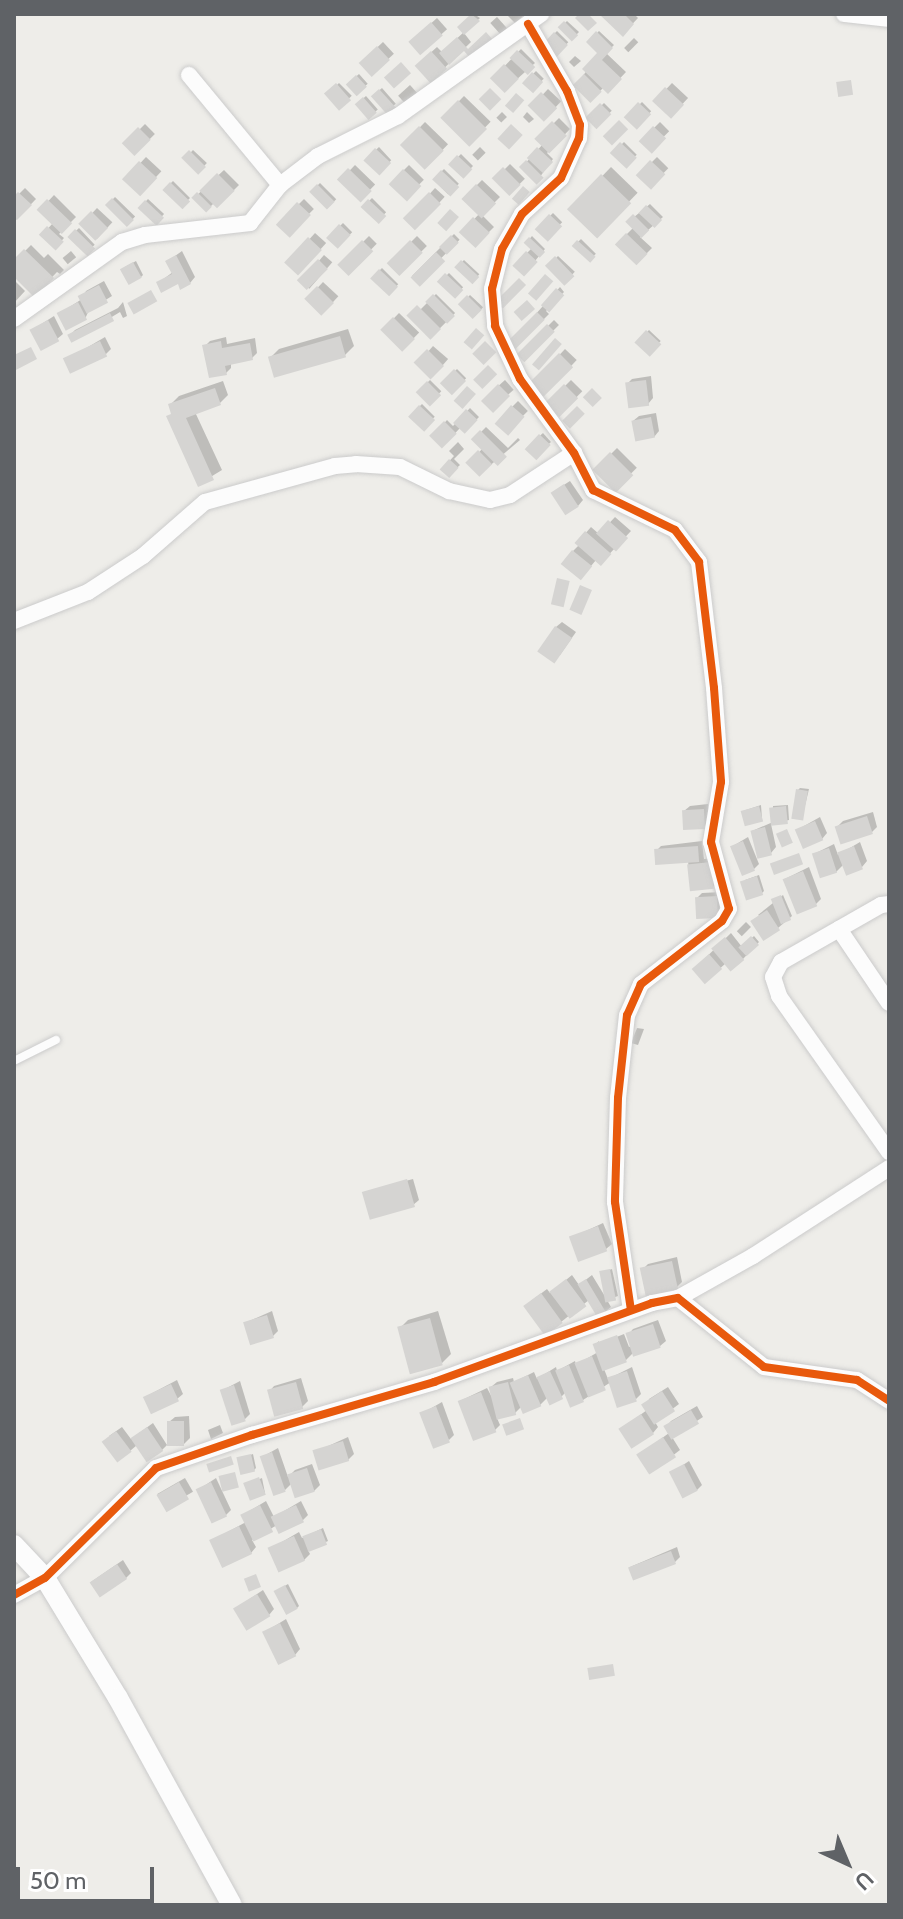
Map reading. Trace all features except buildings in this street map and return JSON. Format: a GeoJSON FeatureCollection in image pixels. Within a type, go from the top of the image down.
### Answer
{"type":"FeatureCollection","features":[{"type":"Feature","properties":{"kind":"street"},"geometry":{"type":"LineString","coordinates":[[844,14],[889,19]]}},
{"type":"Feature","properties":{"kind":"street"},"geometry":{"type":"LineString","coordinates":[[14,319],[122,242],[145,235],[250,223],[280,185],[328,150],[398,116],[535,19],[573,104],[580,125],[579,138],[561,178],[522,214],[511,229],[495,270],[493,311],[499,336],[520,379],[574,453],[593,490],[675,530],[699,562],[709,629],[721,782],[711,842],[729,903],[722,921],[641,984],[627,1015],[618,1098],[615,1202],[631,1310]]}},
{"type":"Feature","properties":{"kind":"street"},"geometry":{"type":"LineString","coordinates":[[189,75],[280,185]]}},
{"type":"Feature","properties":{"kind":"street"},"geometry":{"type":"LineString","coordinates":[[14,621],[88,592],[143,556],[205,502],[335,466],[356,464],[400,467],[449,491],[490,500],[510,495],[574,453]]}},
{"type":"Feature","properties":{"kind":"street"},"geometry":{"type":"LineString","coordinates":[[889,904],[781,962],[773,977],[775,987],[889,1152]]}},
{"type":"Feature","properties":{"kind":"street"},"geometry":{"type":"LineString","coordinates":[[839,929],[889,1003]]}},
{"type":"Feature","properties":{"kind":"street"},"geometry":{"type":"LineString","coordinates":[[14,1595],[45,1578],[156,1468],[267,1431],[434,1382],[631,1310],[678,1298],[753,1256],[889,1168]]}},
{"type":"Feature","properties":{"kind":"street"},"geometry":{"type":"LineString","coordinates":[[678,1298],[764,1367],[857,1380],[889,1401]]}},
{"type":"Feature","properties":{"kind":"street"},"geometry":{"type":"LineString","coordinates":[[14,1545],[45,1578],[118,1698],[232,1905]]}},
{"type":"Feature","properties":{"kind":"lane"},"geometry":{"type":"LineString","coordinates":[[14,1061],[56,1040]]}},
{"type":"Feature","properties":{"kind":"cycle path"},"geometry":{"type":"LineString","coordinates":[[528,24],[567,91],[580,125],[579,138],[561,178],[522,214],[502,249],[492,289],[495,326],[520,379],[574,453],[593,490],[675,530],[699,562],[714,688],[721,782],[711,842],[729,909],[722,921],[641,984],[627,1015],[618,1098],[615,1202],[631,1310]]}},
{"type":"Feature","properties":{"kind":"cycle path"},"geometry":{"type":"LineString","coordinates":[[14,1595],[45,1578],[156,1468],[252,1435],[434,1382],[652,1303],[678,1298],[764,1367],[857,1380],[889,1401]]}}]}
